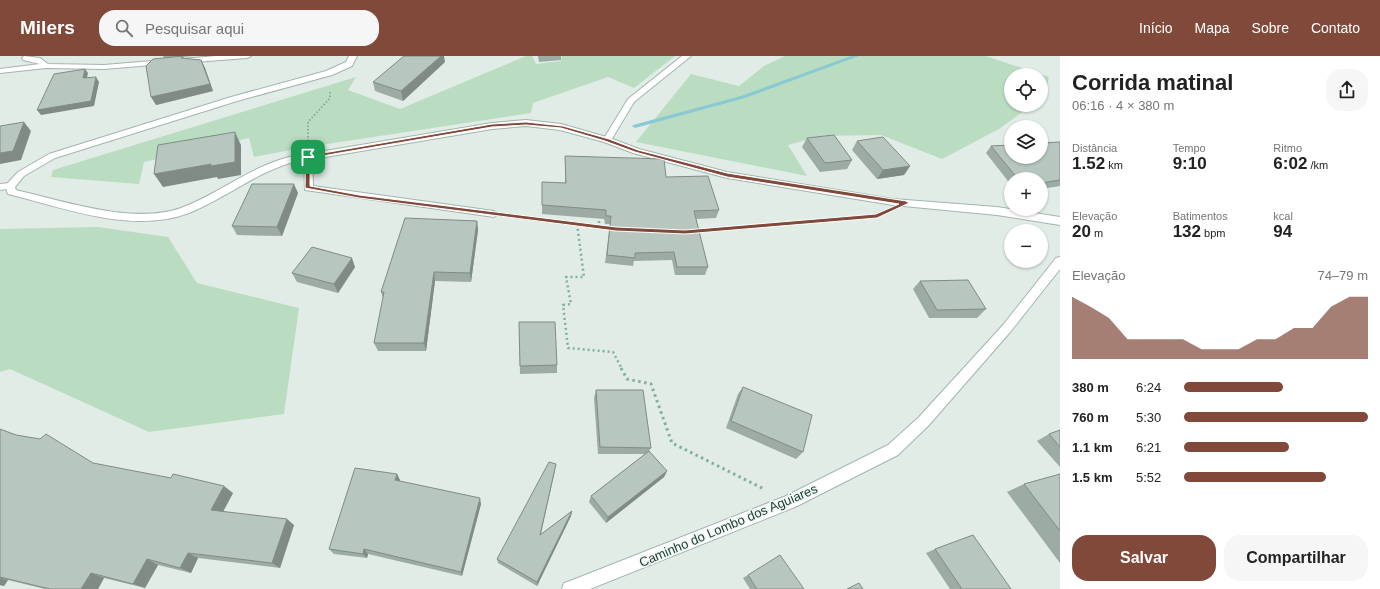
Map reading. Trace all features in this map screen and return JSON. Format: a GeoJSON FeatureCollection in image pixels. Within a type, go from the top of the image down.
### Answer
{"type":"FeatureCollection","features":[{"type":"Feature","properties":{"kind":"street"},"geometry":{"type":"LineString","coordinates":[[0,71],[46,66],[104,67],[247,56]]}},
{"type":"Feature","properties":{"kind":"street"},"geometry":{"type":"LineString","coordinates":[[353,56],[349,64],[329,73],[234,99],[52,156],[21,174],[10,186],[12,192],[120,215],[146,218],[172,215],[192,207],[264,168],[289,160],[492,126],[526,123],[561,127],[607,140],[636,151],[727,175],[893,202],[997,211],[1060,222]]}},
{"type":"Feature","properties":{"kind":"street"},"geometry":{"type":"LineString","coordinates":[[26,58],[36,59],[46,66]]}},
{"type":"Feature","properties":{"kind":"street","name":"Caminho do Lombo dos Aguiares"},"geometry":{"type":"LineString","coordinates":[[570,589],[790,502],[893,450],[924,421],[1007,328],[1060,261]]}},
{"type":"Feature","properties":{"kind":"lane"},"geometry":{"type":"LineString","coordinates":[[607,140],[631,101],[687,56]]}},
{"type":"Feature","properties":{"kind":"lane"},"geometry":{"type":"LineString","coordinates":[[308,157],[308,188],[494,214]]}},
{"type":"Feature","properties":{"kind":"lane"},"geometry":{"type":"LineString","coordinates":[[0,187],[10,186]]}},
{"type":"Feature","properties":{"kind":"path"},"geometry":{"type":"LineString","coordinates":[[308,157],[308,122],[330,98],[329,73]]}},
{"type":"Feature","properties":{"kind":"path"},"geometry":{"type":"LineString","coordinates":[[598,227],[599,212]]}},
{"type":"Feature","properties":{"kind":"path"},"geometry":{"type":"LineString","coordinates":[[494,214],[616,229]]}},
{"type":"Feature","properties":{"kind":"path"},"geometry":{"type":"LineString","coordinates":[[693,232],[869,216]]}},
{"type":"Feature","properties":{"kind":"path"},"geometry":{"type":"LineString","coordinates":[[577,224],[584,277],[566,277],[571,304],[563,306],[568,348],[613,352],[627,379],[652,384],[672,442],[790,502]]}},
{"type":"Feature","properties":{"kind":"green space"},"geometry":{"type":"Polygon","coordinates":[[[526,56],[532,56],[536,64],[561,61],[562,56],[675,56],[634,88],[608,77],[533,103],[531,113],[301,148],[254,157],[249,138],[144,162],[139,184],[51,177],[53,170],[356,77],[348,90],[400,109],[526,56]]]}},
{"type":"Feature","properties":{"kind":"green space"},"geometry":{"type":"Polygon","coordinates":[[[785,56],[986,56],[1022,68],[1004,68],[1004,112],[1022,112],[1011,120],[1004,120],[1004,125],[999,129],[942,159],[881,135],[820,136],[788,145],[807,176],[636,142],[691,74],[739,86],[764,66],[785,56]]]}},
{"type":"Feature","properties":{"kind":"green space"},"geometry":{"type":"Polygon","coordinates":[[[98,227],[168,237],[197,283],[299,308],[284,414],[149,432],[10,369],[0,372],[0,229],[98,227]]]}},
{"type":"Feature","properties":{"kind":"building"},"geometry":{"type":"Polygon","coordinates":[[[183,56],[181,58],[201,60],[210,84],[151,97],[146,66],[153,59],[183,56]]]}},
{"type":"Feature","properties":{"kind":"building"},"geometry":{"type":"Polygon","coordinates":[[[404,56],[441,56],[401,91],[373,82],[404,56]]]}},
{"type":"Feature","properties":{"kind":"building"},"geometry":{"type":"Polygon","coordinates":[[[85,69],[83,78],[96,77],[91,101],[37,110],[54,74],[85,69]]]}},
{"type":"Feature","properties":{"kind":"building"},"geometry":{"type":"Polygon","coordinates":[[[24,122],[13,151],[0,153],[0,126],[24,122]]]}},
{"type":"Feature","properties":{"kind":"building"},"geometry":{"type":"Polygon","coordinates":[[[235,132],[235,162],[211,166],[211,164],[154,174],[158,145],[235,132]]]}},
{"type":"Feature","properties":{"kind":"building"},"geometry":{"type":"Polygon","coordinates":[[[834,135],[852,160],[825,163],[807,138],[834,135]]]}},
{"type":"Feature","properties":{"kind":"building"},"geometry":{"type":"Polygon","coordinates":[[[883,137],[910,166],[883,170],[857,141],[883,137]]]}},
{"type":"Feature","properties":{"kind":"building"},"geometry":{"type":"Polygon","coordinates":[[[1060,142],[1060,180],[1048,182],[1048,172],[1012,172],[1006,164],[1048,164],[1048,143],[1060,142]]]}},
{"type":"Feature","properties":{"kind":"building"},"geometry":{"type":"Polygon","coordinates":[[[1004,145],[1004,162],[991,146],[1004,145]]]}},
{"type":"Feature","properties":{"kind":"building"},"geometry":{"type":"Polygon","coordinates":[[[565,156],[664,159],[666,177],[708,176],[719,210],[694,211],[708,267],[677,267],[674,252],[635,253],[635,258],[607,255],[611,216],[606,216],[606,210],[542,205],[542,182],[566,183],[565,156]]]}},
{"type":"Feature","properties":{"kind":"building"},"geometry":{"type":"Polygon","coordinates":[[[252,184],[294,184],[277,227],[232,226],[252,184]]]}},
{"type":"Feature","properties":{"kind":"building"},"geometry":{"type":"Polygon","coordinates":[[[405,218],[477,221],[470,273],[434,272],[424,343],[374,343],[384,292],[381,292],[405,218]]]}},
{"type":"Feature","properties":{"kind":"building"},"geometry":{"type":"Polygon","coordinates":[[[312,247],[352,258],[334,284],[292,273],[312,247]]]}},
{"type":"Feature","properties":{"kind":"building"},"geometry":{"type":"Polygon","coordinates":[[[968,280],[986,309],[937,310],[920,281],[968,280]]]}},
{"type":"Feature","properties":{"kind":"building"},"geometry":{"type":"Polygon","coordinates":[[[519,322],[555,322],[557,365],[520,366],[519,322]]]}},
{"type":"Feature","properties":{"kind":"building"},"geometry":{"type":"Polygon","coordinates":[[[743,387],[812,415],[803,452],[731,421],[743,387]]]}},
{"type":"Feature","properties":{"kind":"building"},"geometry":{"type":"Polygon","coordinates":[[[596,390],[643,390],[651,448],[600,447],[596,390]]]}},
{"type":"Feature","properties":{"kind":"building"},"geometry":{"type":"Polygon","coordinates":[[[0,429],[16,435],[40,439],[46,434],[93,463],[171,478],[173,474],[224,486],[211,510],[287,519],[272,563],[188,553],[180,568],[147,559],[133,584],[91,573],[81,589],[50,589],[0,577],[0,429]]]}},
{"type":"Feature","properties":{"kind":"building"},"geometry":{"type":"Polygon","coordinates":[[[1060,430],[1060,447],[1049,434],[1060,430]]]}},
{"type":"Feature","properties":{"kind":"building"},"geometry":{"type":"Polygon","coordinates":[[[649,451],[667,471],[608,517],[591,496],[649,451]]]}},
{"type":"Feature","properties":{"kind":"building"},"geometry":{"type":"Polygon","coordinates":[[[549,462],[556,464],[540,535],[572,511],[537,582],[497,559],[549,462]]]}},
{"type":"Feature","properties":{"kind":"building"},"geometry":{"type":"Polygon","coordinates":[[[355,468],[397,474],[395,480],[480,498],[461,572],[364,549],[363,554],[329,549],[355,468]]]}},
{"type":"Feature","properties":{"kind":"building"},"geometry":{"type":"Polygon","coordinates":[[[1060,474],[1060,531],[1024,484],[1060,474]]]}},
{"type":"Feature","properties":{"kind":"building"},"geometry":{"type":"Polygon","coordinates":[[[973,535],[1011,589],[962,589],[935,549],[973,535]]]}},
{"type":"Feature","properties":{"kind":"building"},"geometry":{"type":"Polygon","coordinates":[[[780,555],[804,589],[757,589],[748,575],[780,555]]]}},
{"type":"Feature","properties":{"kind":"building"},"geometry":{"type":"Polygon","coordinates":[[[859,583],[863,589],[847,589],[859,583]]]}},
{"type":"Feature","properties":{"kind":"waterway"},"geometry":{"type":"LineString","coordinates":[[635,126],[743,97],[856,56]]}},
{"type":"Feature","properties":{"kind":"route"},"geometry":{"type":"LineString","coordinates":[[526,123],[561,127],[607,140],[636,151],[727,175],[906,203],[877,216],[685,232],[616,229],[359,196],[308,188],[308,157],[492,126],[526,123]]}}]}
